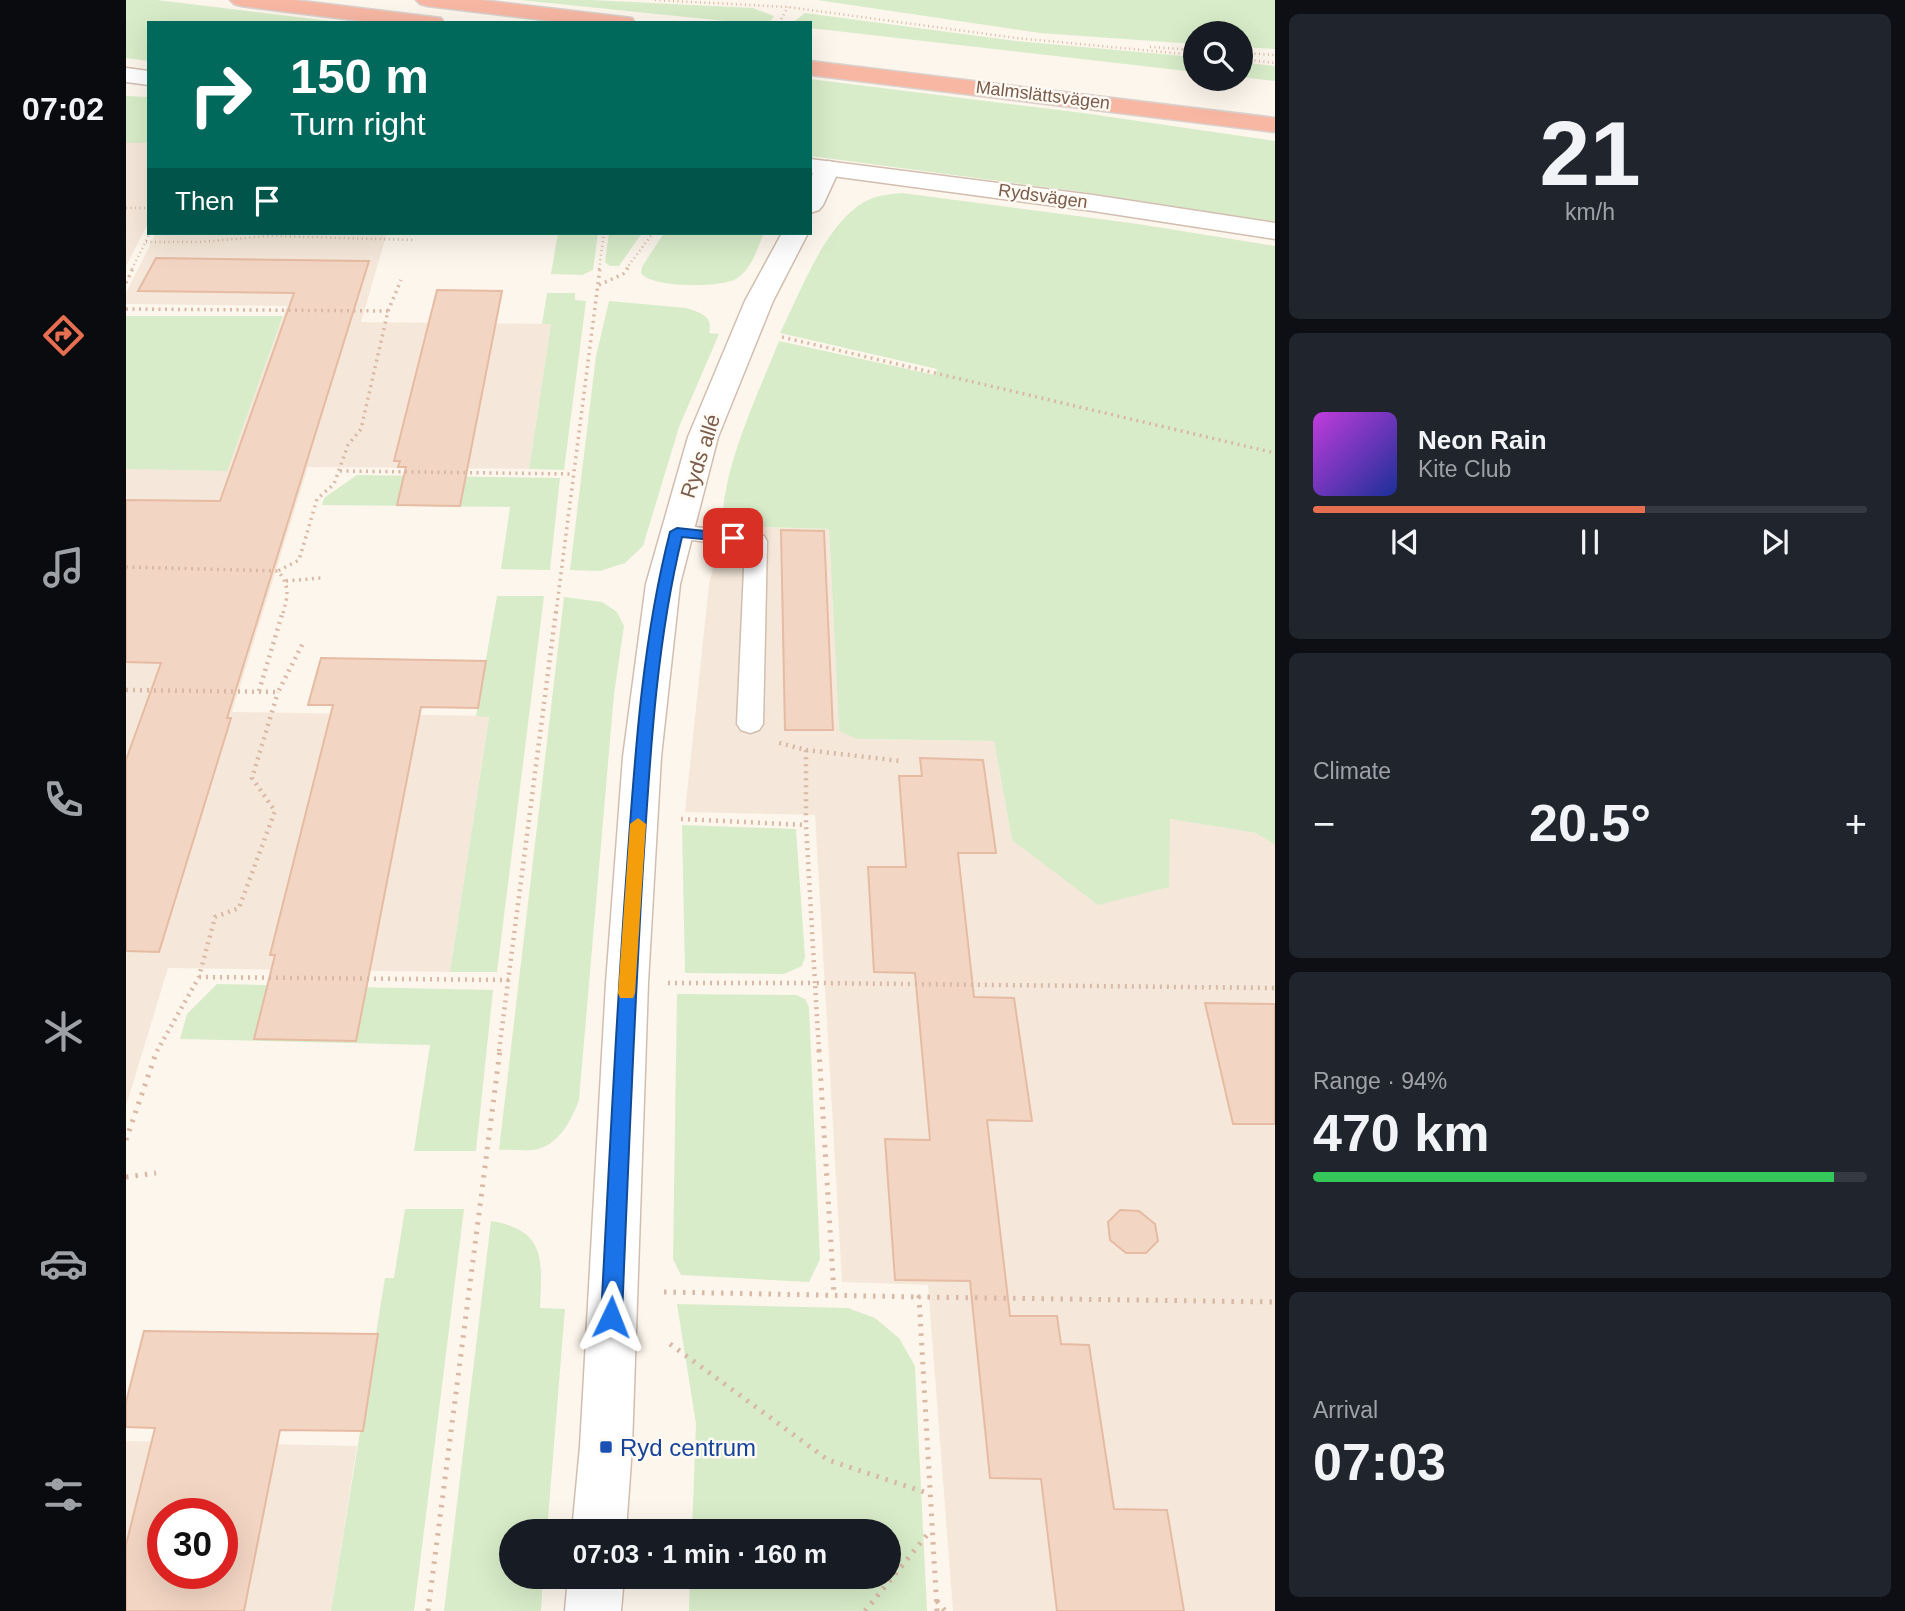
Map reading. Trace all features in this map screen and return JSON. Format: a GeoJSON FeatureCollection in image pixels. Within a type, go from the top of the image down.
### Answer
{"type":"FeatureCollection","features":[{"type":"Feature","properties":{"kind":"highway"},"geometry":{"type":"LineString","coordinates":[[241,0],[416,21]]}},
{"type":"Feature","properties":{"kind":"highway"},"geometry":{"type":"LineString","coordinates":[[427,0],[607,21]]}},
{"type":"Feature","properties":{"kind":"highway","name":"Malmslättsvägen"},"geometry":{"type":"LineString","coordinates":[[812,68],[1275,125]]}},
{"type":"Feature","properties":{"kind":"street"},"geometry":{"type":"LineString","coordinates":[[126,75],[147,78]]}},
{"type":"Feature","properties":{"kind":"street"},"geometry":{"type":"LineString","coordinates":[[812,197],[819,167]]}},
{"type":"Feature","properties":{"kind":"street","name":"Rydsvägen"},"geometry":{"type":"LineString","coordinates":[[819,167],[1093,203],[1275,231]]}},
{"type":"Feature","properties":{"kind":"street","name":"Ryds allé"},"geometry":{"type":"LineString","coordinates":[[600,1519],[606,1447],[627,982],[642,757],[663,584],[703,438],[759,301],[794,235]]}},
{"type":"Feature","properties":{"kind":"street"},"geometry":{"type":"LineString","coordinates":[[593,1611],[595,1589]]}},
{"type":"Feature","properties":{"kind":"lane"},"geometry":{"type":"LineString","coordinates":[[677,532],[756,541],[750,724]]}},
{"type":"Feature","properties":{"kind":"path"},"geometry":{"type":"LineString","coordinates":[[655,0],[788,8],[1072,43],[1183,51]]}},
{"type":"Feature","properties":{"kind":"path"},"geometry":{"type":"LineString","coordinates":[[780,21],[788,8]]}},
{"type":"Feature","properties":{"kind":"path"},"geometry":{"type":"LineString","coordinates":[[1253,54],[1275,55]]}},
{"type":"Feature","properties":{"kind":"path"},"geometry":{"type":"LineString","coordinates":[[1253,60],[1275,63]]}},
{"type":"Feature","properties":{"kind":"path"},"geometry":{"type":"LineString","coordinates":[[126,208],[147,208]]}},
{"type":"Feature","properties":{"kind":"path"},"geometry":{"type":"LineString","coordinates":[[126,283],[149,235]]}},
{"type":"Feature","properties":{"kind":"path"},"geometry":{"type":"LineString","coordinates":[[428,1611],[604,235]]}},
{"type":"Feature","properties":{"kind":"path"},"geometry":{"type":"LineString","coordinates":[[599,285],[623,274],[652,235]]}},
{"type":"Feature","properties":{"kind":"path"},"geometry":{"type":"LineString","coordinates":[[146,242],[199,242],[270,236],[414,240]]}},
{"type":"Feature","properties":{"kind":"path"},"geometry":{"type":"LineString","coordinates":[[126,567],[278,571],[299,561],[317,499],[334,484],[348,445],[360,429],[388,311],[401,280]]}},
{"type":"Feature","properties":{"kind":"path"},"geometry":{"type":"LineString","coordinates":[[126,309],[388,311]]}},
{"type":"Feature","properties":{"kind":"path"},"geometry":{"type":"LineString","coordinates":[[774,335],[1275,453]]}},
{"type":"Feature","properties":{"kind":"path"},"geometry":{"type":"LineString","coordinates":[[340,471],[573,474]]}},
{"type":"Feature","properties":{"kind":"path"},"geometry":{"type":"LineString","coordinates":[[259,691],[289,593],[286,581],[278,571]]}},
{"type":"Feature","properties":{"kind":"path"},"geometry":{"type":"LineString","coordinates":[[286,581],[321,578]]}},
{"type":"Feature","properties":{"kind":"path"},"geometry":{"type":"LineString","coordinates":[[126,1140],[159,1045],[200,977],[215,917],[239,908],[275,811],[252,778],[278,692],[303,643]]}},
{"type":"Feature","properties":{"kind":"path"},"geometry":{"type":"LineString","coordinates":[[126,690],[278,692]]}},
{"type":"Feature","properties":{"kind":"path"},"geometry":{"type":"LineString","coordinates":[[750,724],[780,743],[807,750],[901,761]]}},
{"type":"Feature","properties":{"kind":"path"},"geometry":{"type":"LineString","coordinates":[[807,750],[806,825],[834,1294]]}},
{"type":"Feature","properties":{"kind":"path"},"geometry":{"type":"LineString","coordinates":[[676,819],[806,825]]}},
{"type":"Feature","properties":{"kind":"path"},"geometry":{"type":"LineString","coordinates":[[200,977],[509,980]]}},
{"type":"Feature","properties":{"kind":"path"},"geometry":{"type":"LineString","coordinates":[[627,982],[1275,988]]}},
{"type":"Feature","properties":{"kind":"path"},"geometry":{"type":"LineString","coordinates":[[126,1177],[156,1173]]}},
{"type":"Feature","properties":{"kind":"path"},"geometry":{"type":"LineString","coordinates":[[664,1292],[1275,1302]]}},
{"type":"Feature","properties":{"kind":"path"},"geometry":{"type":"LineString","coordinates":[[919,1297],[937,1611]]}},
{"type":"Feature","properties":{"kind":"path"},"geometry":{"type":"LineString","coordinates":[[670,1344],[828,1460],[930,1494]]}},
{"type":"Feature","properties":{"kind":"path"},"geometry":{"type":"LineString","coordinates":[[865,1611],[932,1529]]}},
{"type":"Feature","properties":{"kind":"path"},"geometry":{"type":"LineString","coordinates":[[936,1600],[945,1611]]}},
{"type":"Feature","properties":{"kind":"shaded area"},"geometry":{"type":"Polygon","coordinates":[[[126,143],[147,143],[147,226],[126,266],[126,143]]]}},
{"type":"Feature","properties":{"kind":"shaded area"},"geometry":{"type":"Polygon","coordinates":[[[155,235],[386,235],[361,322],[551,324],[529,469],[308,467],[232,712],[489,716],[450,972],[168,968],[126,1106],[126,469],[227,470],[287,306],[126,304],[126,293],[155,235]]]}},
{"type":"Feature","properties":{"kind":"shaded area"},"geometry":{"type":"Polygon","coordinates":[[[723,526],[829,529],[839,731],[857,739],[994,741],[1012,840],[1170,819],[1257,833],[1275,845],[1275,1611],[953,1611],[928,1285],[842,1282],[815,815],[685,812],[709,584],[723,526]]]}},
{"type":"Feature","properties":{"kind":"shaded area"},"geometry":{"type":"Polygon","coordinates":[[[126,1441],[357,1446],[331,1611],[126,1611],[126,1441]]]}},
{"type":"Feature","properties":{"kind":"green space"},"geometry":{"type":"Polygon","coordinates":[[[126,0],[157,0],[330,21],[147,21],[147,61],[126,58],[126,0]]]}},
{"type":"Feature","properties":{"kind":"green space"},"geometry":{"type":"Polygon","coordinates":[[[520,0],[592,0],[753,8],[774,16],[770,21],[725,21],[520,0]]]}},
{"type":"Feature","properties":{"kind":"green space"},"geometry":{"type":"Polygon","coordinates":[[[817,0],[1275,0],[1275,49],[1253,48],[1253,21],[1183,21],[1183,43],[1040,33],[817,0]]]}},
{"type":"Feature","properties":{"kind":"green space"},"geometry":{"type":"Polygon","coordinates":[[[805,13],[1016,41],[1183,56],[1183,71],[812,28],[812,21],[795,21],[805,13]]]}},
{"type":"Feature","properties":{"kind":"green space"},"geometry":{"type":"Polygon","coordinates":[[[1253,63],[1275,66],[1275,81],[1253,78],[1253,63]]]}},
{"type":"Feature","properties":{"kind":"green space"},"geometry":{"type":"Polygon","coordinates":[[[812,79],[1083,113],[1275,141],[1275,222],[1083,192],[812,156],[812,79]]]}},
{"type":"Feature","properties":{"kind":"green space"},"geometry":{"type":"Polygon","coordinates":[[[126,96],[147,97],[147,143],[126,143],[126,96]]]}},
{"type":"Feature","properties":{"kind":"green space"},"geometry":{"type":"Polygon","coordinates":[[[902,193],[1138,224],[1275,246],[1275,845],[1256,833],[1170,819],[1169,887],[1098,905],[1012,840],[994,741],[857,739],[839,731],[829,529],[723,526],[724,505],[742,432],[779,341],[935,375],[937,369],[780,333],[816,258],[840,223],[854,209],[870,199],[902,193]]]}},
{"type":"Feature","properties":{"kind":"green space"},"geometry":{"type":"Polygon","coordinates":[[[558,235],[598,235],[593,270],[582,275],[551,274],[558,235]]]}},
{"type":"Feature","properties":{"kind":"green space"},"geometry":{"type":"Polygon","coordinates":[[[609,235],[641,235],[619,266],[610,266],[605,262],[609,235]]]}},
{"type":"Feature","properties":{"kind":"green space"},"geometry":{"type":"Polygon","coordinates":[[[663,235],[763,235],[746,270],[736,279],[727,282],[686,285],[658,282],[641,273],[642,267],[663,235]]]}},
{"type":"Feature","properties":{"kind":"green space"},"geometry":{"type":"Polygon","coordinates":[[[547,293],[575,293],[575,300],[586,301],[564,470],[529,469],[551,324],[542,324],[547,293]]]}},
{"type":"Feature","properties":{"kind":"green space"},"geometry":{"type":"Polygon","coordinates":[[[609,301],[686,308],[707,319],[709,333],[719,334],[679,427],[643,546],[625,563],[600,571],[570,570],[596,356],[609,301]]]}},
{"type":"Feature","properties":{"kind":"green space"},"geometry":{"type":"Polygon","coordinates":[[[126,316],[283,316],[227,471],[126,469],[126,316]]]}},
{"type":"Feature","properties":{"kind":"green space"},"geometry":{"type":"Polygon","coordinates":[[[357,475],[560,478],[550,570],[501,569],[510,507],[322,505],[324,498],[357,475]]]}},
{"type":"Feature","properties":{"kind":"green space"},"geometry":{"type":"Polygon","coordinates":[[[497,596],[544,596],[497,972],[450,972],[489,717],[476,716],[497,596]]]}},
{"type":"Feature","properties":{"kind":"green space"},"geometry":{"type":"Polygon","coordinates":[[[564,597],[602,602],[617,612],[624,626],[614,694],[579,1100],[559,1136],[546,1146],[529,1150],[499,1150],[564,597]]]}},
{"type":"Feature","properties":{"kind":"green space"},"geometry":{"type":"Polygon","coordinates":[[[682,825],[796,829],[805,957],[802,966],[784,974],[685,973],[682,825]]]}},
{"type":"Feature","properties":{"kind":"green space"},"geometry":{"type":"Polygon","coordinates":[[[217,984],[493,990],[476,1151],[414,1151],[430,1045],[180,1039],[187,1014],[217,984]]]}},
{"type":"Feature","properties":{"kind":"green space"},"geometry":{"type":"Polygon","coordinates":[[[677,994],[796,995],[805,999],[809,1007],[820,1259],[809,1282],[681,1275],[673,1259],[677,994]]]}},
{"type":"Feature","properties":{"kind":"green space"},"geometry":{"type":"Polygon","coordinates":[[[405,1209],[464,1209],[414,1611],[331,1611],[385,1278],[394,1278],[405,1209]]]}},
{"type":"Feature","properties":{"kind":"green space"},"geometry":{"type":"Polygon","coordinates":[[[491,1221],[509,1225],[532,1240],[540,1262],[540,1308],[565,1309],[548,1519],[499,1519],[499,1589],[542,1589],[541,1611],[444,1611],[491,1221]]]}},
{"type":"Feature","properties":{"kind":"green space"},"geometry":{"type":"Polygon","coordinates":[[[677,1304],[848,1308],[875,1318],[899,1338],[915,1366],[927,1611],[689,1611],[690,1589],[901,1589],[901,1519],[692,1519],[696,1424],[677,1304]]]}},
{"type":"Feature","properties":{"kind":"building"},"geometry":{"type":"Polygon","coordinates":[[[156,258],[369,261],[227,718],[231,718],[159,952],[126,951],[126,760],[161,663],[126,662],[126,500],[220,501],[294,293],[138,291],[156,258]]]}},
{"type":"Feature","properties":{"kind":"building"},"geometry":{"type":"Polygon","coordinates":[[[437,290],[502,291],[460,506],[397,505],[406,467],[398,467],[400,461],[394,461],[437,290]]]}},
{"type":"Feature","properties":{"kind":"building"},"geometry":{"type":"Polygon","coordinates":[[[781,530],[824,531],[833,730],[785,730],[781,530]]]}},
{"type":"Feature","properties":{"kind":"building"},"geometry":{"type":"Polygon","coordinates":[[[321,658],[486,661],[478,708],[421,707],[356,1041],[254,1039],[275,955],[270,955],[333,705],[308,705],[321,658]]]}},
{"type":"Feature","properties":{"kind":"building"},"geometry":{"type":"Polygon","coordinates":[[[920,758],[983,760],[996,853],[958,853],[974,997],[1014,998],[1032,1121],[987,1120],[1010,1316],[1057,1316],[1061,1344],[1089,1345],[1114,1509],[1167,1510],[1184,1611],[1057,1611],[1041,1479],[990,1478],[970,1281],[895,1280],[885,1139],[930,1140],[915,973],[874,972],[868,867],[906,867],[899,776],[922,776],[920,758]]]}},
{"type":"Feature","properties":{"kind":"building"},"geometry":{"type":"Polygon","coordinates":[[[1205,1003],[1275,1004],[1275,1124],[1233,1124],[1205,1003]]]}},
{"type":"Feature","properties":{"kind":"building"},"geometry":{"type":"Polygon","coordinates":[[[1120,1210],[1139,1211],[1155,1224],[1158,1241],[1146,1253],[1126,1253],[1110,1240],[1108,1222],[1120,1210]]]}},
{"type":"Feature","properties":{"kind":"building"},"geometry":{"type":"Polygon","coordinates":[[[144,1331],[378,1334],[363,1431],[280,1430],[244,1611],[126,1611],[126,1545],[155,1428],[126,1427],[126,1402],[144,1331]]]}},
{"type":"Feature","properties":{"kind":"slow traffic"},"geometry":{"type":"LineString","coordinates":[[626,993],[638,824]]}},
{"type":"Feature","properties":{"kind":"place","name":"Ryd centrum"},"geometry":{"type":"Point","coordinates":[606,1447]}},
{"type":"Feature","properties":{"kind":"route"},"geometry":{"type":"LineString","coordinates":[[611,1317],[626,1007],[642,757],[663,584],[677,532],[733,538]]}}]}
